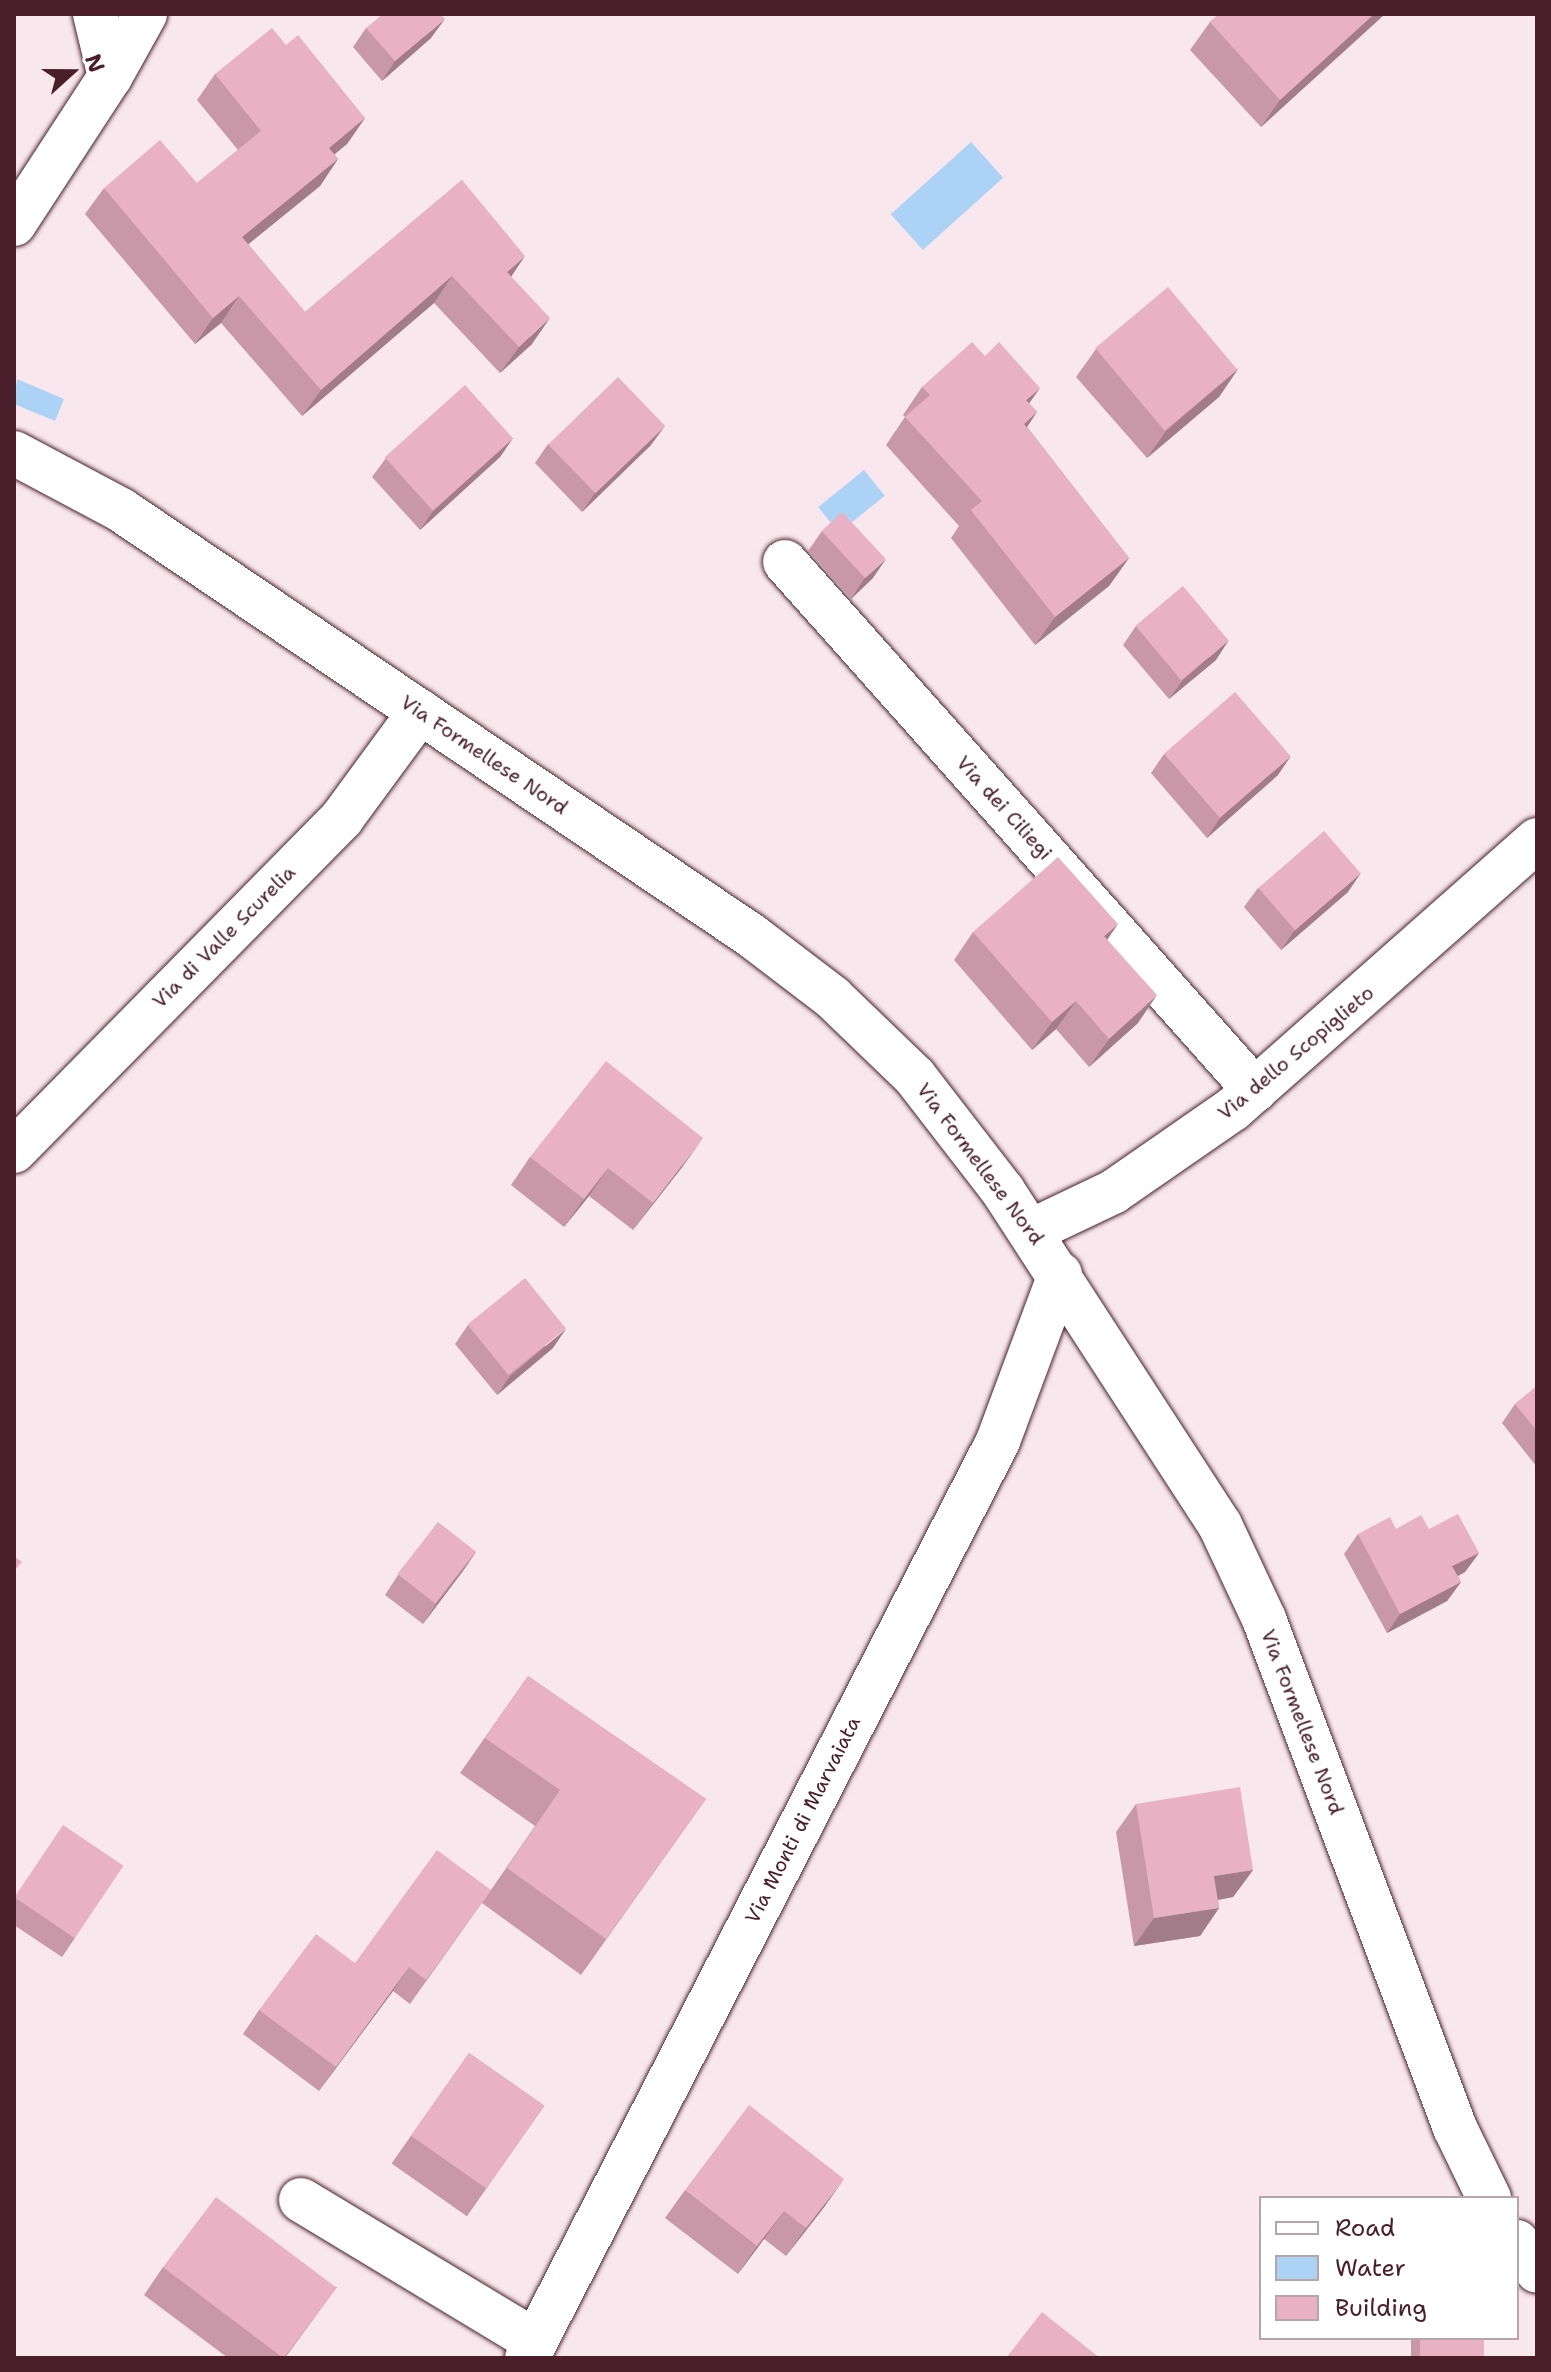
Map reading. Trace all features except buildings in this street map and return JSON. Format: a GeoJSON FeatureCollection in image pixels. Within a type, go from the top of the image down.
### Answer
{"type":"FeatureCollection","features":[{"type":"Feature","properties":{"kind":"street"},"geometry":{"type":"LineString","coordinates":[[95,14],[110,77]]}},
{"type":"Feature","properties":{"kind":"street"},"geometry":{"type":"LineString","coordinates":[[14,224],[110,77],[145,14]]}},
{"type":"Feature","properties":{"kind":"street","name":"Via Formellese Nord"},"geometry":{"type":"LineString","coordinates":[[14,453],[121,510],[832,997],[931,1096],[1031,1231],[1181,1455],[1253,1594],[1455,2128],[1488,2196]]}},
{"type":"Feature","properties":{"kind":"street","name":"Via dei Ciliegi"},"geometry":{"type":"LineString","coordinates":[[785,562],[1255,1090]]}},
{"type":"Feature","properties":{"kind":"street","name":"Via di Valle Scurelia"},"geometry":{"type":"LineString","coordinates":[[14,1151],[342,818],[420,712]]}},
{"type":"Feature","properties":{"kind":"street","name":"Via dello Scopiglieto"},"geometry":{"type":"LineString","coordinates":[[1031,1231],[1139,1176],[1255,1090],[1537,840]]}},
{"type":"Feature","properties":{"kind":"street","name":"Via Monti di Marvaiata"},"geometry":{"type":"LineString","coordinates":[[531,2350],[998,1441],[1060,1274]]}},
{"type":"Feature","properties":{"kind":"street"},"geometry":{"type":"LineString","coordinates":[[301,2200],[531,2350]]}},
{"type":"Feature","properties":{"kind":"street"},"geometry":{"type":"LineString","coordinates":[[1519,2245],[1537,2271]]}},
{"type":"Feature","properties":{"kind":"water"},"geometry":{"type":"Polygon","coordinates":[[[971,142],[1003,178],[923,250],[891,214],[971,142]]]}},
{"type":"Feature","properties":{"kind":"water"},"geometry":{"type":"Polygon","coordinates":[[[17,379],[64,399],[55,421],[14,404],[17,379]]]}},
{"type":"Feature","properties":{"kind":"water"},"geometry":{"type":"Polygon","coordinates":[[[864,470],[885,496],[839,533],[818,507],[864,470]]]}}]}
